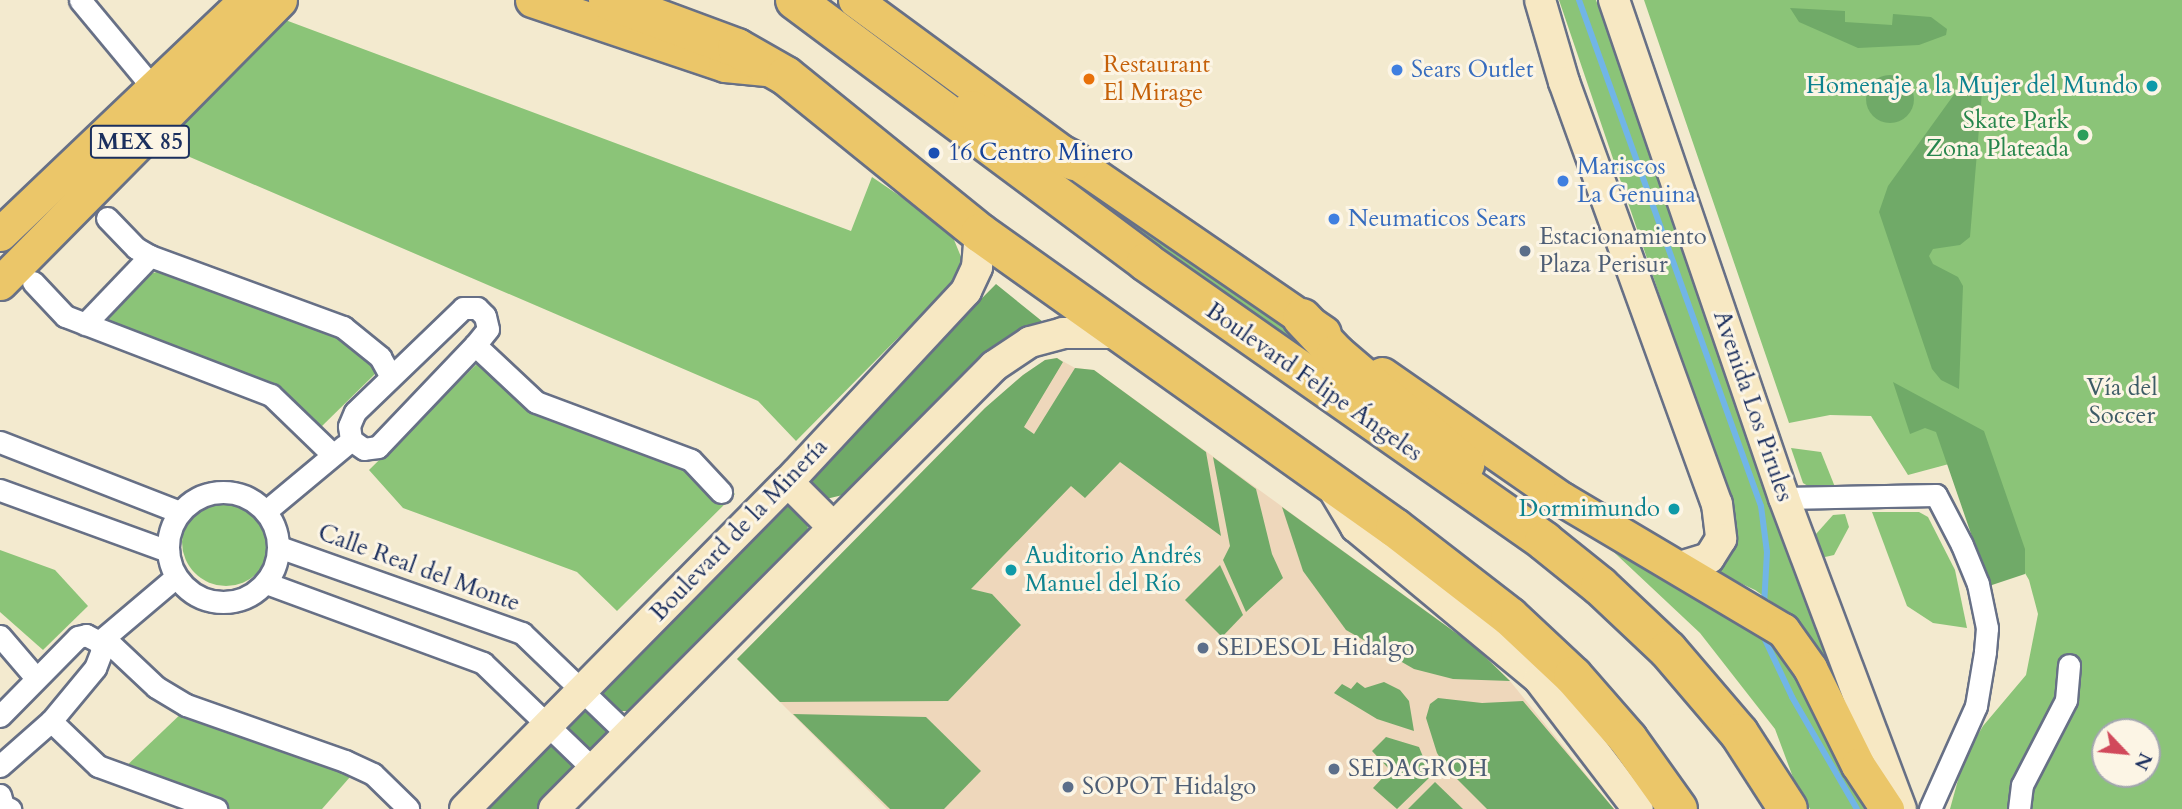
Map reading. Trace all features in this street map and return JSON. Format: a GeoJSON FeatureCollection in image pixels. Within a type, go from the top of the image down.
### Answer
{"type":"FeatureCollection","features":[{"type":"Feature","properties":{"kind":"highway"},"geometry":{"type":"LineString","coordinates":[[608,0],[737,48],[778,70],[980,233],[1395,528],[1510,617],[1573,676],[1628,738],[1678,809]]}},
{"type":"Feature","properties":{"kind":"highway","name":"Boulevard Felipe Ángeles"},"geometry":{"type":"LineString","coordinates":[[795,0],[1146,262],[1485,495],[1544,541],[1668,650],[1739,733],[1788,809]]}},
{"type":"Feature","properties":{"kind":"highway"},"geometry":{"type":"LineString","coordinates":[[866,52],[923,79],[992,122],[1074,161]]}},
{"type":"Feature","properties":{"kind":"highway"},"geometry":{"type":"LineString","coordinates":[[1302,318],[1336,355],[1485,495]]}},
{"type":"Feature","properties":{"kind":"main road","name":"MEX 85"},"geometry":{"type":"LineString","coordinates":[[0,234],[246,0]]}},
{"type":"Feature","properties":{"kind":"main road","name":"MEX 85"},"geometry":{"type":"LineString","coordinates":[[0,284],[279,0]]}},
{"type":"Feature","properties":{"kind":"main road"},"geometry":{"type":"LineString","coordinates":[[532,0],[724,65],[778,70]]}},
{"type":"Feature","properties":{"kind":"main road","name":"Boulevard Felipe Ángeles"},"geometry":{"type":"LineString","coordinates":[[855,0],[1074,161],[1562,499],[1783,630],[1810,668],[1858,765],[1887,809]]}},
{"type":"Feature","properties":{"kind":"street"},"geometry":{"type":"LineString","coordinates":[[80,0],[153,88]]}},
{"type":"Feature","properties":{"kind":"street"},"geometry":{"type":"LineString","coordinates":[[1539,0],[1564,82],[1717,504],[1721,539],[1709,558],[1679,567]]}},
{"type":"Feature","properties":{"kind":"street","name":"Avenida Los Pirules"},"geometry":{"type":"LineString","coordinates":[[1614,0],[1784,498],[1901,809]]}},
{"type":"Feature","properties":{"kind":"street"},"geometry":{"type":"LineString","coordinates":[[107,218],[136,248],[150,256],[343,327],[380,357],[390,375]]}},
{"type":"Feature","properties":{"kind":"street","name":"Boulevard de la Minería"},"geometry":{"type":"LineString","coordinates":[[465,809],[788,482],[973,282],[980,233]]}},
{"type":"Feature","properties":{"kind":"street"},"geometry":{"type":"LineString","coordinates":[[85,324],[150,256]]}},
{"type":"Feature","properties":{"kind":"street"},"geometry":{"type":"LineString","coordinates":[[33,282],[65,316],[271,395],[332,454]]}},
{"type":"Feature","properties":{"kind":"street"},"geometry":{"type":"LineString","coordinates":[[463,308],[477,308],[485,316],[488,329],[475,345],[378,447],[364,449],[351,440],[349,426],[355,412],[390,375],[463,308]]}},
{"type":"Feature","properties":{"kind":"street"},"geometry":{"type":"LineString","coordinates":[[554,809],[833,527],[1014,351],[1063,333],[1118,333]]}},
{"type":"Feature","properties":{"kind":"street"},"geometry":{"type":"LineString","coordinates":[[475,345],[536,402],[691,460],[721,492]]}},
{"type":"Feature","properties":{"kind":"street"},"geometry":{"type":"LineString","coordinates":[[266,511],[351,440]]}},
{"type":"Feature","properties":{"kind":"street"},"geometry":{"type":"LineString","coordinates":[[0,442],[180,512]]}},
{"type":"Feature","properties":{"kind":"street"},"geometry":{"type":"LineString","coordinates":[[788,482],[833,527]]}},
{"type":"Feature","properties":{"kind":"street"},"geometry":{"type":"LineString","coordinates":[[1329,482],[1356,527],[1539,679],[1638,809]]}},
{"type":"Feature","properties":{"kind":"street"},"geometry":{"type":"LineString","coordinates":[[0,491],[168,551]]}},
{"type":"Feature","properties":{"kind":"street"},"geometry":{"type":"LineString","coordinates":[[222,491],[246,496],[266,511],[279,547],[266,583],[245,598],[220,603],[195,595],[176,577],[168,551],[180,512],[206,494],[222,491]]}},
{"type":"Feature","properties":{"kind":"street"},"geometry":{"type":"LineString","coordinates":[[1784,498],[1936,495],[1962,545],[1978,584],[1987,628],[1985,652],[1976,706],[1930,809]]}},
{"type":"Feature","properties":{"kind":"street","name":"Calle Real del Monte"},"geometry":{"type":"LineString","coordinates":[[279,547],[522,633],[628,734]]}},
{"type":"Feature","properties":{"kind":"street"},"geometry":{"type":"LineString","coordinates":[[0,766],[51,721],[95,668],[100,659],[101,640],[176,577]]}},
{"type":"Feature","properties":{"kind":"street"},"geometry":{"type":"LineString","coordinates":[[266,583],[483,663],[593,769]]}},
{"type":"Feature","properties":{"kind":"street"},"geometry":{"type":"LineString","coordinates":[[0,716],[78,637],[86,635],[101,640],[156,687],[186,705],[345,761],[373,774],[408,808]]}},
{"type":"Feature","properties":{"kind":"street"},"geometry":{"type":"LineString","coordinates":[[0,636],[36,678]]}},
{"type":"Feature","properties":{"kind":"street"},"geometry":{"type":"LineString","coordinates":[[2019,809],[2022,785],[2066,700],[2068,665]]}},
{"type":"Feature","properties":{"kind":"street"},"geometry":{"type":"LineString","coordinates":[[51,721],[98,766],[216,809]]}},
{"type":"Feature","properties":{"kind":"shaded area"},"geometry":{"type":"Polygon","coordinates":[[[1057,358],[1075,368],[1094,370],[1474,646],[1510,681],[1614,809],[887,809],[737,659],[985,408],[1023,375],[1045,360],[1057,358]]]}},
{"type":"Feature","properties":{"kind":"green space"},"geometry":{"type":"Polygon","coordinates":[[[1559,0],[1596,0],[1841,696],[1804,629],[1755,590],[1714,571],[1727,557],[1736,534],[1732,508],[1559,0]]]}},
{"type":"Feature","properties":{"kind":"green space","name":"Vía del Soccer"},"geometry":{"type":"Polygon","coordinates":[[[1644,0],[2182,0],[2182,809],[1950,809],[1964,758],[1983,726],[2026,675],[2038,614],[2029,580],[1960,461],[1908,475],[1871,416],[1830,415],[1789,423],[1644,0]]]}},
{"type":"Feature","properties":{"kind":"green space"},"geometry":{"type":"Polygon","coordinates":[[[1790,8],[1845,11],[1845,22],[1892,25],[1893,14],[1931,17],[1947,29],[1946,35],[1919,45],[1858,48],[1799,22],[1790,8]]]}},
{"type":"Feature","properties":{"kind":"green space"},"geometry":{"type":"Polygon","coordinates":[[[280,18],[851,231],[872,177],[950,230],[966,269],[796,441],[758,401],[148,139],[280,18]]]}},
{"type":"Feature","properties":{"kind":"green space"},"geometry":{"type":"Polygon","coordinates":[[[1971,71],[1982,92],[1970,237],[1960,245],[1933,249],[1929,256],[1933,264],[1958,277],[1963,286],[1959,389],[1941,380],[1932,369],[1879,212],[1888,186],[1971,71]]]}},
{"type":"Feature","properties":{"kind":"green space"},"geometry":{"type":"Polygon","coordinates":[[[1890,75],[1899,76],[1907,82],[1913,90],[1913,108],[1907,116],[1899,122],[1890,123],[1881,122],[1873,116],[1867,108],[1866,99],[1867,90],[1873,82],[1881,76],[1890,75]]]}},
{"type":"Feature","properties":{"kind":"green space"},"geometry":{"type":"Polygon","coordinates":[[[1050,163],[1249,298],[1335,373],[1333,377],[1050,163]]]}},
{"type":"Feature","properties":{"kind":"green space"},"geometry":{"type":"Polygon","coordinates":[[[169,268],[335,330],[377,372],[320,428],[108,323],[105,314],[144,276],[169,268]]]}},
{"type":"Feature","properties":{"kind":"green space"},"geometry":{"type":"Polygon","coordinates":[[[996,284],[1048,326],[997,344],[847,494],[826,499],[811,487],[816,466],[996,284]]]}},
{"type":"Feature","properties":{"kind":"green space"},"geometry":{"type":"Polygon","coordinates":[[[490,351],[548,404],[692,455],[735,494],[617,611],[577,572],[403,508],[369,470],[490,351]]]}},
{"type":"Feature","properties":{"kind":"green space"},"geometry":{"type":"Polygon","coordinates":[[[1057,358],[1063,362],[1024,427],[1034,434],[1075,368],[1094,370],[1206,452],[1221,536],[1120,462],[1085,498],[1071,486],[971,589],[992,594],[1021,625],[948,701],[780,702],[737,659],[985,408],[1023,375],[1045,360],[1057,358]]]}},
{"type":"Feature","properties":{"kind":"green space"},"geometry":{"type":"Polygon","coordinates":[[[1893,382],[1984,431],[2025,549],[2025,574],[1989,586],[1936,432],[1925,428],[1910,434],[1893,382]]]}},
{"type":"Feature","properties":{"kind":"green space"},"geometry":{"type":"Polygon","coordinates":[[[1791,448],[1821,452],[1835,487],[1811,488],[1803,483],[1791,448]]]}},
{"type":"Feature","properties":{"kind":"green space"},"geometry":{"type":"Polygon","coordinates":[[[1213,457],[1256,489],[1272,554],[1283,578],[1246,612],[1223,560],[1230,546],[1213,457]]]}},
{"type":"Feature","properties":{"kind":"green space"},"geometry":{"type":"Polygon","coordinates":[[[226,498],[243,501],[257,511],[267,525],[270,542],[267,559],[257,573],[243,583],[226,586],[209,583],[195,573],[185,559],[182,542],[185,525],[195,511],[209,501],[226,498]]]}},
{"type":"Feature","properties":{"kind":"green space"},"geometry":{"type":"Polygon","coordinates":[[[792,506],[807,516],[808,531],[800,546],[635,711],[619,711],[608,705],[603,696],[605,683],[777,508],[792,506]]]}},
{"type":"Feature","properties":{"kind":"green space"},"geometry":{"type":"Polygon","coordinates":[[[1282,507],[1474,646],[1510,681],[1453,679],[1414,669],[1346,630],[1303,571],[1282,507]]]}},
{"type":"Feature","properties":{"kind":"green space"},"geometry":{"type":"Polygon","coordinates":[[[1872,512],[1919,512],[1928,517],[1955,570],[1967,628],[1933,623],[1907,606],[1872,512]]]}},
{"type":"Feature","properties":{"kind":"green space"},"geometry":{"type":"Polygon","coordinates":[[[1845,514],[1849,527],[1834,555],[1825,557],[1818,553],[1816,534],[1833,515],[1845,514]]]}},
{"type":"Feature","properties":{"kind":"green space"},"geometry":{"type":"Polygon","coordinates":[[[1602,541],[1774,637],[1872,809],[1810,809],[1794,780],[1775,729],[1700,633],[1602,541]]]}},
{"type":"Feature","properties":{"kind":"green space"},"geometry":{"type":"Polygon","coordinates":[[[0,550],[55,570],[88,606],[43,650],[0,612],[0,550]]]}},
{"type":"Feature","properties":{"kind":"green space"},"geometry":{"type":"Polygon","coordinates":[[[1220,565],[1243,615],[1222,637],[1185,600],[1220,565]]]}},
{"type":"Feature","properties":{"kind":"green space"},"geometry":{"type":"Polygon","coordinates":[[[1357,682],[1365,688],[1384,682],[1400,690],[1409,701],[1414,731],[1377,719],[1334,693],[1342,684],[1351,689],[1357,682]]]}},
{"type":"Feature","properties":{"kind":"green space"},"geometry":{"type":"Polygon","coordinates":[[[1438,698],[1482,703],[1523,701],[1614,809],[1487,809],[1448,770],[1437,753],[1426,718],[1430,704],[1438,698]]]}},
{"type":"Feature","properties":{"kind":"green space"},"geometry":{"type":"Polygon","coordinates":[[[186,709],[357,769],[322,809],[221,809],[120,772],[186,709]]]}},
{"type":"Feature","properties":{"kind":"green space"},"geometry":{"type":"Polygon","coordinates":[[[575,710],[587,710],[610,735],[592,751],[569,730],[567,722],[575,710]]]}},
{"type":"Feature","properties":{"kind":"green space"},"geometry":{"type":"Polygon","coordinates":[[[793,714],[926,717],[981,771],[944,809],[890,809],[793,714]]]}},
{"type":"Feature","properties":{"kind":"green space"},"geometry":{"type":"Polygon","coordinates":[[[1386,737],[1419,747],[1431,776],[1397,809],[1373,788],[1390,770],[1372,751],[1386,737]]]}},
{"type":"Feature","properties":{"kind":"green space"},"geometry":{"type":"Polygon","coordinates":[[[550,742],[573,763],[573,772],[542,809],[474,809],[550,742]]]}},
{"type":"Feature","properties":{"kind":"green space"},"geometry":{"type":"Polygon","coordinates":[[[1435,782],[1463,809],[1408,809],[1435,782]]]}},
{"type":"Feature","properties":{"kind":"waterway"},"geometry":{"type":"LineString","coordinates":[[1579,0],[1761,506],[1767,552],[1764,606]]}},
{"type":"Feature","properties":{"kind":"waterway"},"geometry":{"type":"LineString","coordinates":[[1761,631],[1792,697],[1857,809]]}},
{"type":"Feature","properties":{"kind":"place","name":"Sears Outlet"},"geometry":{"type":"Point","coordinates":[1397,70]}},
{"type":"Feature","properties":{"kind":"place","name":"Restaurant El Mirage"},"geometry":{"type":"Point","coordinates":[1089,79]}},
{"type":"Feature","properties":{"kind":"place","name":"Homenaje a la Mujer del Mundo"},"geometry":{"type":"Point","coordinates":[2152,86]}},
{"type":"Feature","properties":{"kind":"place","name":"Skate Park Zona Plateada"},"geometry":{"type":"Point","coordinates":[2083,135]}},
{"type":"Feature","properties":{"kind":"place","name":"16 Centro Minero"},"geometry":{"type":"Point","coordinates":[934,153]}},
{"type":"Feature","properties":{"kind":"place","name":"Mariscos La Genuina"},"geometry":{"type":"Point","coordinates":[1563,181]}},
{"type":"Feature","properties":{"kind":"place","name":"Neumaticos Sears"},"geometry":{"type":"Point","coordinates":[1334,219]}},
{"type":"Feature","properties":{"kind":"place","name":"Estacionamiento Plaza Perisur"},"geometry":{"type":"Point","coordinates":[1525,251]}},
{"type":"Feature","properties":{"kind":"place","name":"Dormimundo"},"geometry":{"type":"Point","coordinates":[1674,509]}},
{"type":"Feature","properties":{"kind":"place","name":"Auditorio Andrés Manuel del Río"},"geometry":{"type":"Point","coordinates":[1011,570]}},
{"type":"Feature","properties":{"kind":"place","name":"SEDESOL Hidalgo"},"geometry":{"type":"Point","coordinates":[1203,648]}},
{"type":"Feature","properties":{"kind":"place","name":"SEDAGROH"},"geometry":{"type":"Point","coordinates":[1334,769]}},
{"type":"Feature","properties":{"kind":"place","name":"SOPOT Hidalgo"},"geometry":{"type":"Point","coordinates":[1068,787]}}]}
